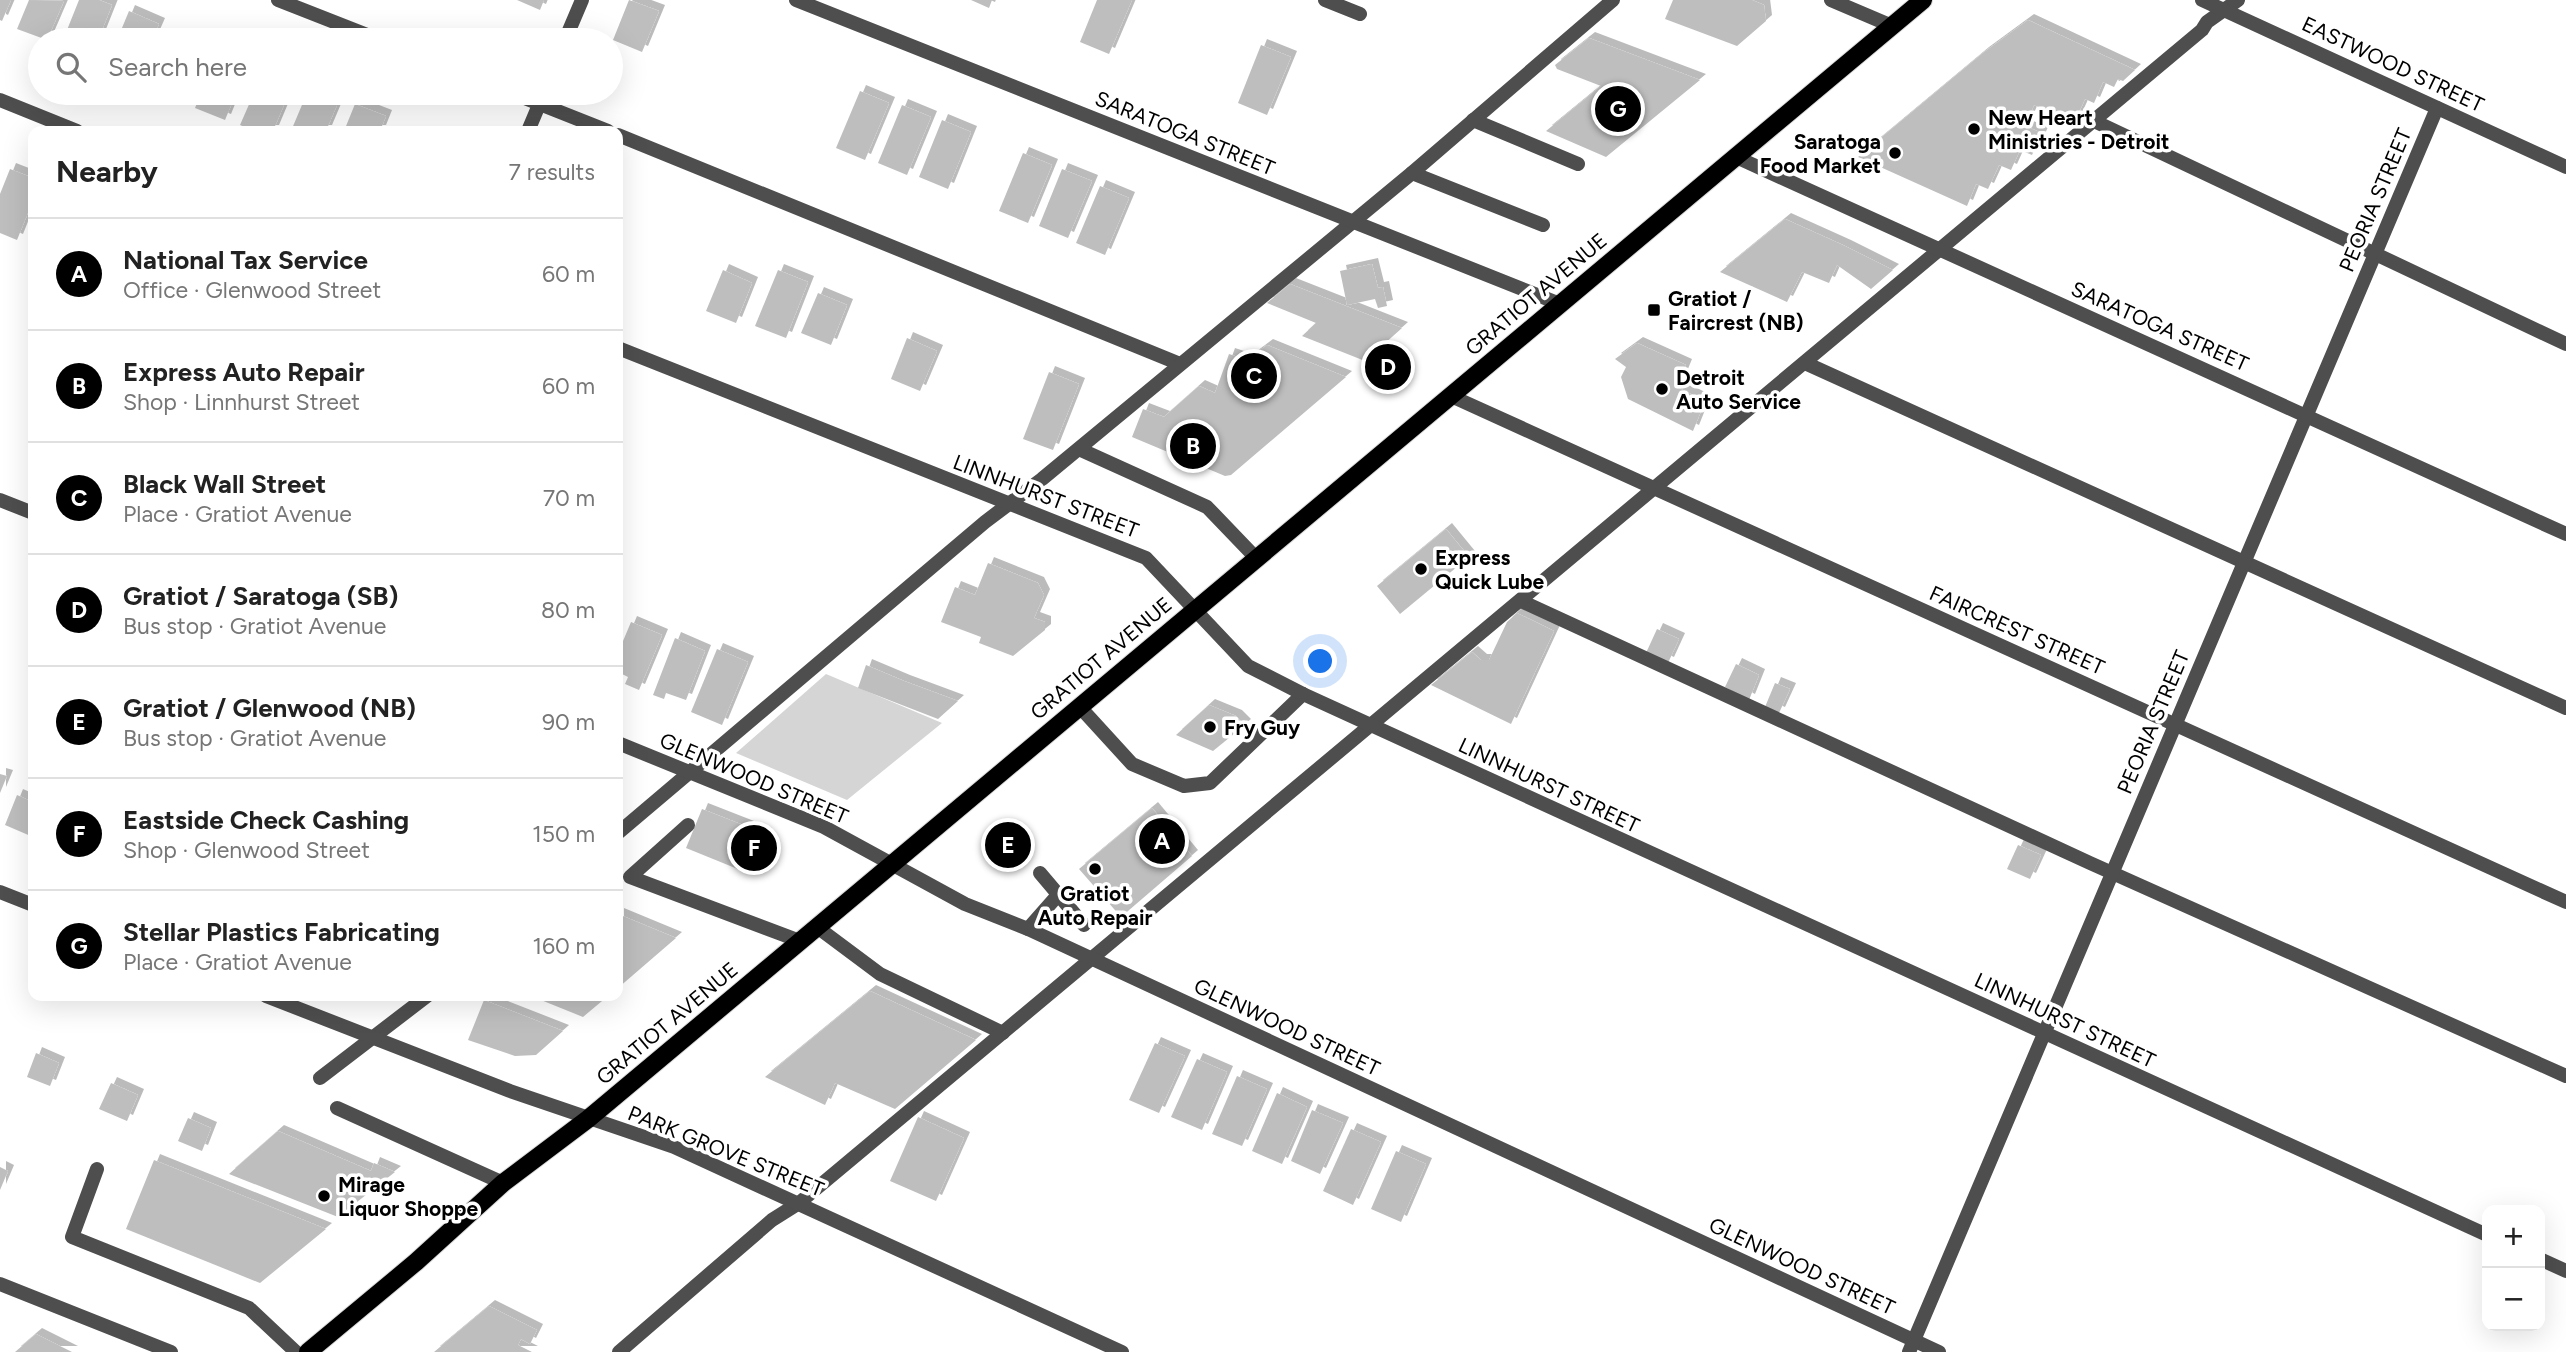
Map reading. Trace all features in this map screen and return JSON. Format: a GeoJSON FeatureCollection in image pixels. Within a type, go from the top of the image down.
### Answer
{"type":"FeatureCollection","features":[{"type":"Feature","properties":{"kind":"main road","name":"GRATIOT AVENUE"},"geometry":{"type":"LineString","coordinates":[[309,1352],[416,1262],[503,1183],[588,1119],[1923,0]]}},
{"type":"Feature","properties":{"kind":"street"},"geometry":{"type":"LineString","coordinates":[[278,0],[349,28]]}},
{"type":"Feature","properties":{"kind":"street"},"geometry":{"type":"LineString","coordinates":[[570,28],[582,0]]}},
{"type":"Feature","properties":{"kind":"street","name":"SARATOGA STREET"},"geometry":{"type":"LineString","coordinates":[[796,0],[1560,304]]}},
{"type":"Feature","properties":{"kind":"street"},"geometry":{"type":"LineString","coordinates":[[1325,0],[1360,14]]}},
{"type":"Feature","properties":{"kind":"street"},"geometry":{"type":"LineString","coordinates":[[623,829],[1009,504],[1412,173],[1613,0]]}},
{"type":"Feature","properties":{"kind":"street"},"geometry":{"type":"LineString","coordinates":[[1830,0],[1892,26]]}},
{"type":"Feature","properties":{"kind":"street","name":"EASTWOOD STREET"},"geometry":{"type":"LineString","coordinates":[[2202,0],[2566,167]]}},
{"type":"Feature","properties":{"kind":"street"},"geometry":{"type":"LineString","coordinates":[[619,1352],[772,1220],[799,1203],[1942,250],[2202,30],[2207,22],[2238,0]]}},
{"type":"Feature","properties":{"kind":"street"},"geometry":{"type":"LineString","coordinates":[[0,100],[65,126]]}},
{"type":"Feature","properties":{"kind":"street"},"geometry":{"type":"LineString","coordinates":[[530,126],[539,105]]}},
{"type":"Feature","properties":{"kind":"street"},"geometry":{"type":"LineString","coordinates":[[556,105],[598,126]]}},
{"type":"Feature","properties":{"kind":"street","name":"PEORIA STREET"},"geometry":{"type":"LineString","coordinates":[[1912,1346],[2437,108]]}},
{"type":"Feature","properties":{"kind":"street"},"geometry":{"type":"LineString","coordinates":[[1473,120],[1578,164]]}},
{"type":"Feature","properties":{"kind":"street"},"geometry":{"type":"LineString","coordinates":[[2094,121],[2374,256],[2566,344]]}},
{"type":"Feature","properties":{"kind":"street"},"geometry":{"type":"LineString","coordinates":[[623,137],[1180,364]]}},
{"type":"Feature","properties":{"kind":"street","name":"SARATOGA STREET"},"geometry":{"type":"LineString","coordinates":[[1736,157],[2566,534]]}},
{"type":"Feature","properties":{"kind":"street"},"geometry":{"type":"LineString","coordinates":[[1412,173],[1542,225]]}},
{"type":"Feature","properties":{"kind":"street","name":"LINNHURST STREET"},"geometry":{"type":"LineString","coordinates":[[623,350],[1146,558],[1248,666],[1303,694],[2482,1233]]}},
{"type":"Feature","properties":{"kind":"street"},"geometry":{"type":"LineString","coordinates":[[1805,363],[2243,564],[2566,708]]}},
{"type":"Feature","properties":{"kind":"street","name":"FAIRCREST STREET"},"geometry":{"type":"LineString","coordinates":[[1451,396],[2566,902]]}},
{"type":"Feature","properties":{"kind":"street"},"geometry":{"type":"LineString","coordinates":[[1079,449],[1207,508],[1256,558]]}},
{"type":"Feature","properties":{"kind":"street"},"geometry":{"type":"LineString","coordinates":[[0,500],[28,511]]}},
{"type":"Feature","properties":{"kind":"street"},"geometry":{"type":"LineString","coordinates":[[1521,601],[2112,873],[2566,1076]]}},
{"type":"Feature","properties":{"kind":"street"},"geometry":{"type":"LineString","coordinates":[[1079,706],[1132,764],[1184,786],[1210,783],[1303,694]]}},
{"type":"Feature","properties":{"kind":"street","name":"GLENWOOD STREET"},"geometry":{"type":"LineString","coordinates":[[623,745],[824,827],[965,904],[1028,929],[1912,1346],[1938,1352]]}},
{"type":"Feature","properties":{"kind":"street"},"geometry":{"type":"LineString","coordinates":[[688,825],[630,877],[800,941]]}},
{"type":"Feature","properties":{"kind":"street"},"geometry":{"type":"LineString","coordinates":[[1040,873],[1084,925]]}},
{"type":"Feature","properties":{"kind":"street"},"geometry":{"type":"LineString","coordinates":[[0,892],[28,903]]}},
{"type":"Feature","properties":{"kind":"street"},"geometry":{"type":"LineString","coordinates":[[1028,929],[1058,895]]}},
{"type":"Feature","properties":{"kind":"street"},"geometry":{"type":"LineString","coordinates":[[817,927],[880,974],[1003,1033]]}},
{"type":"Feature","properties":{"kind":"street","name":"PARK GROVE STREET"},"geometry":{"type":"LineString","coordinates":[[278,1001],[588,1119],[674,1147],[1122,1352]]}},
{"type":"Feature","properties":{"kind":"street"},"geometry":{"type":"LineString","coordinates":[[320,1078],[421,1001]]}},
{"type":"Feature","properties":{"kind":"street"},"geometry":{"type":"LineString","coordinates":[[337,1108],[503,1183]]}},
{"type":"Feature","properties":{"kind":"street"},"geometry":{"type":"LineString","coordinates":[[97,1169],[72,1237],[249,1308],[296,1352]]}},
{"type":"Feature","properties":{"kind":"street"},"geometry":{"type":"LineString","coordinates":[[2545,1261],[2566,1271]]}},
{"type":"Feature","properties":{"kind":"street"},"geometry":{"type":"LineString","coordinates":[[0,1284],[171,1352]]}},
{"type":"Feature","properties":{"kind":"shaded area"},"geometry":{"type":"Polygon","coordinates":[[[826,674],[942,723],[847,800],[736,753],[826,674]]]}},
{"type":"Feature","properties":{"kind":"building"},"geometry":{"type":"Polygon","coordinates":[[[0,0],[11,0],[2,21],[0,20],[0,0]]]}},
{"type":"Feature","properties":{"kind":"building"},"geometry":{"type":"Polygon","coordinates":[[[29,0],[64,1],[52,28],[28,28],[28,33],[17,29],[29,0]]]}},
{"type":"Feature","properties":{"kind":"building"},"geometry":{"type":"Polygon","coordinates":[[[79,0],[99,0],[112,5],[103,28],[68,28],[79,0]]]}},
{"type":"Feature","properties":{"kind":"building"},"geometry":{"type":"Polygon","coordinates":[[[517,0],[544,0],[540,10],[517,0]]]}},
{"type":"Feature","properties":{"kind":"building"},"geometry":{"type":"Polygon","coordinates":[[[629,0],[659,11],[642,52],[623,44],[623,28],[618,28],[629,0]]]}},
{"type":"Feature","properties":{"kind":"building"},"geometry":{"type":"Polygon","coordinates":[[[971,0],[992,0],[989,8],[971,0]]]}},
{"type":"Feature","properties":{"kind":"building"},"geometry":{"type":"Polygon","coordinates":[[[1097,0],[1132,0],[1109,54],[1080,42],[1097,0]]]}},
{"type":"Feature","properties":{"kind":"building"},"geometry":{"type":"Polygon","coordinates":[[[1673,0],[1752,0],[1764,5],[1766,21],[1737,46],[1665,19],[1673,0]]]}},
{"type":"Feature","properties":{"kind":"building"},"geometry":{"type":"Polygon","coordinates":[[[129,11],[159,24],[157,28],[122,28],[129,11]]]}},
{"type":"Feature","properties":{"kind":"building"},"geometry":{"type":"Polygon","coordinates":[[[2028,20],[2135,70],[2123,81],[2118,79],[2114,87],[2103,82],[2094,103],[2085,99],[2074,123],[2034,105],[2025,126],[2042,133],[2032,155],[2020,150],[2011,170],[1999,165],[1988,189],[1976,184],[1967,206],[1858,157],[1983,53],[2028,20]]]}},
{"type":"Feature","properties":{"kind":"building"},"geometry":{"type":"Polygon","coordinates":[[[1589,38],[1700,80],[1606,157],[1546,131],[1601,86],[1557,69],[1555,65],[1589,38]]]}},
{"type":"Feature","properties":{"kind":"building"},"geometry":{"type":"Polygon","coordinates":[[[1261,45],[1291,57],[1267,115],[1238,103],[1261,45]]]}},
{"type":"Feature","properties":{"kind":"building"},"geometry":{"type":"Polygon","coordinates":[[[860,91],[889,103],[865,160],[836,148],[860,91]]]}},
{"type":"Feature","properties":{"kind":"building"},"geometry":{"type":"Polygon","coordinates":[[[196,105],[231,105],[225,120],[195,108],[196,105]]]}},
{"type":"Feature","properties":{"kind":"building"},"geometry":{"type":"Polygon","coordinates":[[[249,105],[284,105],[275,126],[240,125],[249,105]]]}},
{"type":"Feature","properties":{"kind":"building"},"geometry":{"type":"Polygon","coordinates":[[[302,105],[337,105],[328,126],[293,126],[302,105]]]}},
{"type":"Feature","properties":{"kind":"building"},"geometry":{"type":"Polygon","coordinates":[[[355,105],[386,116],[382,126],[346,126],[355,105]]]}},
{"type":"Feature","properties":{"kind":"building"},"geometry":{"type":"Polygon","coordinates":[[[902,105],[931,117],[907,175],[878,163],[902,105]]]}},
{"type":"Feature","properties":{"kind":"building"},"geometry":{"type":"Polygon","coordinates":[[[942,120],[971,132],[948,189],[919,177],[942,120]]]}},
{"type":"Feature","properties":{"kind":"building"},"geometry":{"type":"Polygon","coordinates":[[[1023,153],[1052,165],[1028,223],[999,211],[1023,153]]]}},
{"type":"Feature","properties":{"kind":"building"},"geometry":{"type":"Polygon","coordinates":[[[10,169],[28,176],[28,212],[17,240],[0,233],[0,194],[10,169]]]}},
{"type":"Feature","properties":{"kind":"building"},"geometry":{"type":"Polygon","coordinates":[[[1062,169],[1092,181],[1068,238],[1039,226],[1062,169]]]}},
{"type":"Feature","properties":{"kind":"building"},"geometry":{"type":"Polygon","coordinates":[[[1100,186],[1129,198],[1105,255],[1076,243],[1100,186]]]}},
{"type":"Feature","properties":{"kind":"building"},"geometry":{"type":"Polygon","coordinates":[[[1785,219],[1893,270],[1871,289],[1837,265],[1829,283],[1802,272],[1787,302],[1720,272],[1785,219]]]}},
{"type":"Feature","properties":{"kind":"building"},"geometry":{"type":"Polygon","coordinates":[[[1372,264],[1378,288],[1383,287],[1387,306],[1378,308],[1375,299],[1347,305],[1340,271],[1372,264]]]}},
{"type":"Feature","properties":{"kind":"building"},"geometry":{"type":"Polygon","coordinates":[[[723,270],[752,283],[736,323],[706,311],[723,270]]]}},
{"type":"Feature","properties":{"kind":"building"},"geometry":{"type":"Polygon","coordinates":[[[778,270],[808,282],[786,338],[755,326],[778,270]]]}},
{"type":"Feature","properties":{"kind":"building"},"geometry":{"type":"Polygon","coordinates":[[[1290,284],[1402,328],[1365,361],[1302,336],[1316,323],[1267,303],[1290,284]]]}},
{"type":"Feature","properties":{"kind":"building"},"geometry":{"type":"Polygon","coordinates":[[[818,293],[847,305],[831,345],[801,333],[818,293]]]}},
{"type":"Feature","properties":{"kind":"building"},"geometry":{"type":"Polygon","coordinates":[[[907,338],[937,351],[920,391],[891,379],[907,338]]]}},
{"type":"Feature","properties":{"kind":"building"},"geometry":{"type":"Polygon","coordinates":[[[1637,343],[1686,365],[1677,387],[1705,401],[1693,431],[1628,399],[1621,377],[1626,367],[1615,359],[1637,343]]]}},
{"type":"Feature","properties":{"kind":"building"},"geometry":{"type":"Polygon","coordinates":[[[1267,345],[1346,377],[1231,475],[1225,476],[1132,437],[1143,409],[1164,417],[1199,386],[1215,393],[1229,354],[1247,360],[1267,345]]]}},
{"type":"Feature","properties":{"kind":"building"},"geometry":{"type":"Polygon","coordinates":[[[1049,372],[1079,384],[1053,450],[1023,439],[1049,372]]]}},
{"type":"Feature","properties":{"kind":"building"},"geometry":{"type":"Polygon","coordinates":[[[1446,529],[1469,557],[1400,614],[1377,586],[1446,529]]]}},
{"type":"Feature","properties":{"kind":"building"},"geometry":{"type":"Polygon","coordinates":[[[988,563],[1038,583],[1044,595],[1034,618],[1045,622],[1045,630],[1013,656],[979,643],[981,637],[941,622],[955,587],[975,595],[988,563]]]}},
{"type":"Feature","properties":{"kind":"building"},"geometry":{"type":"Polygon","coordinates":[[[1517,613],[1554,631],[1511,724],[1431,685],[1472,652],[1481,660],[1489,660],[1507,622],[1517,613]]]}},
{"type":"Feature","properties":{"kind":"building"},"geometry":{"type":"Polygon","coordinates":[[[631,622],[662,635],[639,690],[625,684],[628,677],[623,674],[623,641],[631,622]]]}},
{"type":"Feature","properties":{"kind":"building"},"geometry":{"type":"Polygon","coordinates":[[[1657,629],[1679,639],[1668,663],[1646,653],[1657,629]]]}},
{"type":"Feature","properties":{"kind":"building"},"geometry":{"type":"Polygon","coordinates":[[[675,638],[705,651],[686,700],[666,693],[664,699],[653,695],[675,638]]]}},
{"type":"Feature","properties":{"kind":"building"},"geometry":{"type":"Polygon","coordinates":[[[717,649],[748,662],[722,725],[691,712],[717,649]]]}},
{"type":"Feature","properties":{"kind":"building"},"geometry":{"type":"Polygon","coordinates":[[[1736,664],[1759,675],[1749,700],[1725,687],[1736,664]]]}},
{"type":"Feature","properties":{"kind":"building"},"geometry":{"type":"Polygon","coordinates":[[[866,665],[958,701],[938,719],[858,688],[866,665]]]}},
{"type":"Feature","properties":{"kind":"building"},"geometry":{"type":"Polygon","coordinates":[[[1775,683],[1790,689],[1779,713],[1765,707],[1775,683]]]}},
{"type":"Feature","properties":{"kind":"building"},"geometry":{"type":"Polygon","coordinates":[[[1209,705],[1236,716],[1245,725],[1213,751],[1176,735],[1209,705]]]}},
{"type":"Feature","properties":{"kind":"building"},"geometry":{"type":"Polygon","coordinates":[[[0,774],[7,776],[0,793],[0,774]]]}},
{"type":"Feature","properties":{"kind":"building"},"geometry":{"type":"Polygon","coordinates":[[[17,795],[28,800],[28,835],[5,825],[17,795]]]}},
{"type":"Feature","properties":{"kind":"building"},"geometry":{"type":"Polygon","coordinates":[[[1152,808],[1192,856],[1121,917],[1079,869],[1152,808]]]}},
{"type":"Feature","properties":{"kind":"building"},"geometry":{"type":"Polygon","coordinates":[[[702,809],[766,834],[750,874],[686,848],[702,809]]]}},
{"type":"Feature","properties":{"kind":"building"},"geometry":{"type":"Polygon","coordinates":[[[2018,845],[2041,855],[2030,879],[2007,869],[2018,845]]]}},
{"type":"Feature","properties":{"kind":"building"},"geometry":{"type":"Polygon","coordinates":[[[623,916],[676,938],[623,984],[623,916]]]}},
{"type":"Feature","properties":{"kind":"building"},"geometry":{"type":"Polygon","coordinates":[[[870,991],[976,1040],[895,1109],[835,1083],[825,1105],[765,1077],[870,991]]]}},
{"type":"Feature","properties":{"kind":"building"},"geometry":{"type":"Polygon","coordinates":[[[484,1001],[563,1031],[536,1055],[515,1056],[468,1040],[484,1001]]]}},
{"type":"Feature","properties":{"kind":"building"},"geometry":{"type":"Polygon","coordinates":[[[543,1001],[602,1001],[583,1017],[543,1001]]]}},
{"type":"Feature","properties":{"kind":"building"},"geometry":{"type":"Polygon","coordinates":[[[1155,1043],[1185,1056],[1159,1113],[1129,1100],[1155,1043]]]}},
{"type":"Feature","properties":{"kind":"building"},"geometry":{"type":"Polygon","coordinates":[[[36,1053],[59,1063],[50,1086],[27,1077],[36,1053]]]}},
{"type":"Feature","properties":{"kind":"building"},"geometry":{"type":"Polygon","coordinates":[[[1197,1059],[1227,1072],[1202,1130],[1171,1117],[1197,1059]]]}},
{"type":"Feature","properties":{"kind":"building"},"geometry":{"type":"Polygon","coordinates":[[[1237,1076],[1267,1089],[1242,1146],[1212,1134],[1237,1076]]]}},
{"type":"Feature","properties":{"kind":"building"},"geometry":{"type":"Polygon","coordinates":[[[111,1083],[138,1095],[127,1121],[99,1109],[111,1083]]]}},
{"type":"Feature","properties":{"kind":"building"},"geometry":{"type":"Polygon","coordinates":[[[1277,1093],[1307,1107],[1282,1164],[1252,1151],[1277,1093]]]}},
{"type":"Feature","properties":{"kind":"building"},"geometry":{"type":"Polygon","coordinates":[[[1312,1110],[1343,1123],[1320,1174],[1291,1161],[1312,1110]]]}},
{"type":"Feature","properties":{"kind":"building"},"geometry":{"type":"Polygon","coordinates":[[[918,1117],[964,1138],[936,1201],[890,1181],[918,1117]]]}},
{"type":"Feature","properties":{"kind":"building"},"geometry":{"type":"Polygon","coordinates":[[[188,1118],[211,1128],[202,1151],[178,1141],[188,1118]]]}},
{"type":"Feature","properties":{"kind":"building"},"geometry":{"type":"Polygon","coordinates":[[[1351,1129],[1381,1142],[1353,1205],[1323,1191],[1351,1129]]]}},
{"type":"Feature","properties":{"kind":"building","name":"Mirage Liquor Shoppe"},"geometry":{"type":"Polygon","coordinates":[[[278,1131],[371,1171],[374,1163],[395,1172],[338,1217],[229,1174],[278,1131]]]}},
{"type":"Feature","properties":{"kind":"building"},"geometry":{"type":"Polygon","coordinates":[[[1396,1151],[1426,1164],[1401,1222],[1371,1209],[1396,1151]]]}},
{"type":"Feature","properties":{"kind":"building"},"geometry":{"type":"Polygon","coordinates":[[[154,1160],[326,1229],[260,1283],[126,1229],[154,1160]]]}},
{"type":"Feature","properties":{"kind":"building"},"geometry":{"type":"Polygon","coordinates":[[[0,1167],[8,1171],[0,1190],[0,1167]]]}},
{"type":"Feature","properties":{"kind":"building"},"geometry":{"type":"Polygon","coordinates":[[[489,1306],[537,1330],[530,1344],[521,1339],[518,1345],[532,1352],[434,1352],[489,1306]]]}},
{"type":"Feature","properties":{"kind":"building"},"geometry":{"type":"Polygon","coordinates":[[[36,1334],[72,1352],[15,1352],[36,1334]]]}},
{"type":"Feature","properties":{"kind":"place","name":"Stellar Plastics Fabricating"},"geometry":{"type":"Point","coordinates":[1618,109]}},
{"type":"Feature","properties":{"kind":"place","name":"New Heart Ministries - Detroit"},"geometry":{"type":"Point","coordinates":[1974,129]}},
{"type":"Feature","properties":{"kind":"place","name":"Saratoga Food Market"},"geometry":{"type":"Point","coordinates":[1895,153]}},
{"type":"Feature","properties":{"kind":"place","name":"Gratiot / Faircrest (NB)"},"geometry":{"type":"Point","coordinates":[1654,310]}},
{"type":"Feature","properties":{"kind":"place","name":"Gratiot / Saratoga (SB)"},"geometry":{"type":"Point","coordinates":[1388,367]}},
{"type":"Feature","properties":{"kind":"place","name":"Black Wall Street"},"geometry":{"type":"Point","coordinates":[1254,376]}},
{"type":"Feature","properties":{"kind":"place","name":"Detroit Auto Service"},"geometry":{"type":"Point","coordinates":[1662,389]}},
{"type":"Feature","properties":{"kind":"place","name":"Express Auto Repair"},"geometry":{"type":"Point","coordinates":[1193,446]}},
{"type":"Feature","properties":{"kind":"place","name":"Express Quick Lube"},"geometry":{"type":"Point","coordinates":[1421,569]}},
{"type":"Feature","properties":{"kind":"place","name":"Fry Guy"},"geometry":{"type":"Point","coordinates":[1210,727]}},
{"type":"Feature","properties":{"kind":"place","name":"National Tax Service"},"geometry":{"type":"Point","coordinates":[1162,841]}},
{"type":"Feature","properties":{"kind":"place","name":"Gratiot / Glenwood (NB)"},"geometry":{"type":"Point","coordinates":[1008,845]}},
{"type":"Feature","properties":{"kind":"place","name":"Eastside Check Cashing"},"geometry":{"type":"Point","coordinates":[754,848]}},
{"type":"Feature","properties":{"kind":"place","name":"Gratiot Auto Repair"},"geometry":{"type":"Point","coordinates":[1095,869]}},
{"type":"Feature","properties":{"kind":"place","name":"Mirage Liquor Shoppe"},"geometry":{"type":"Point","coordinates":[324,1196]}}]}
